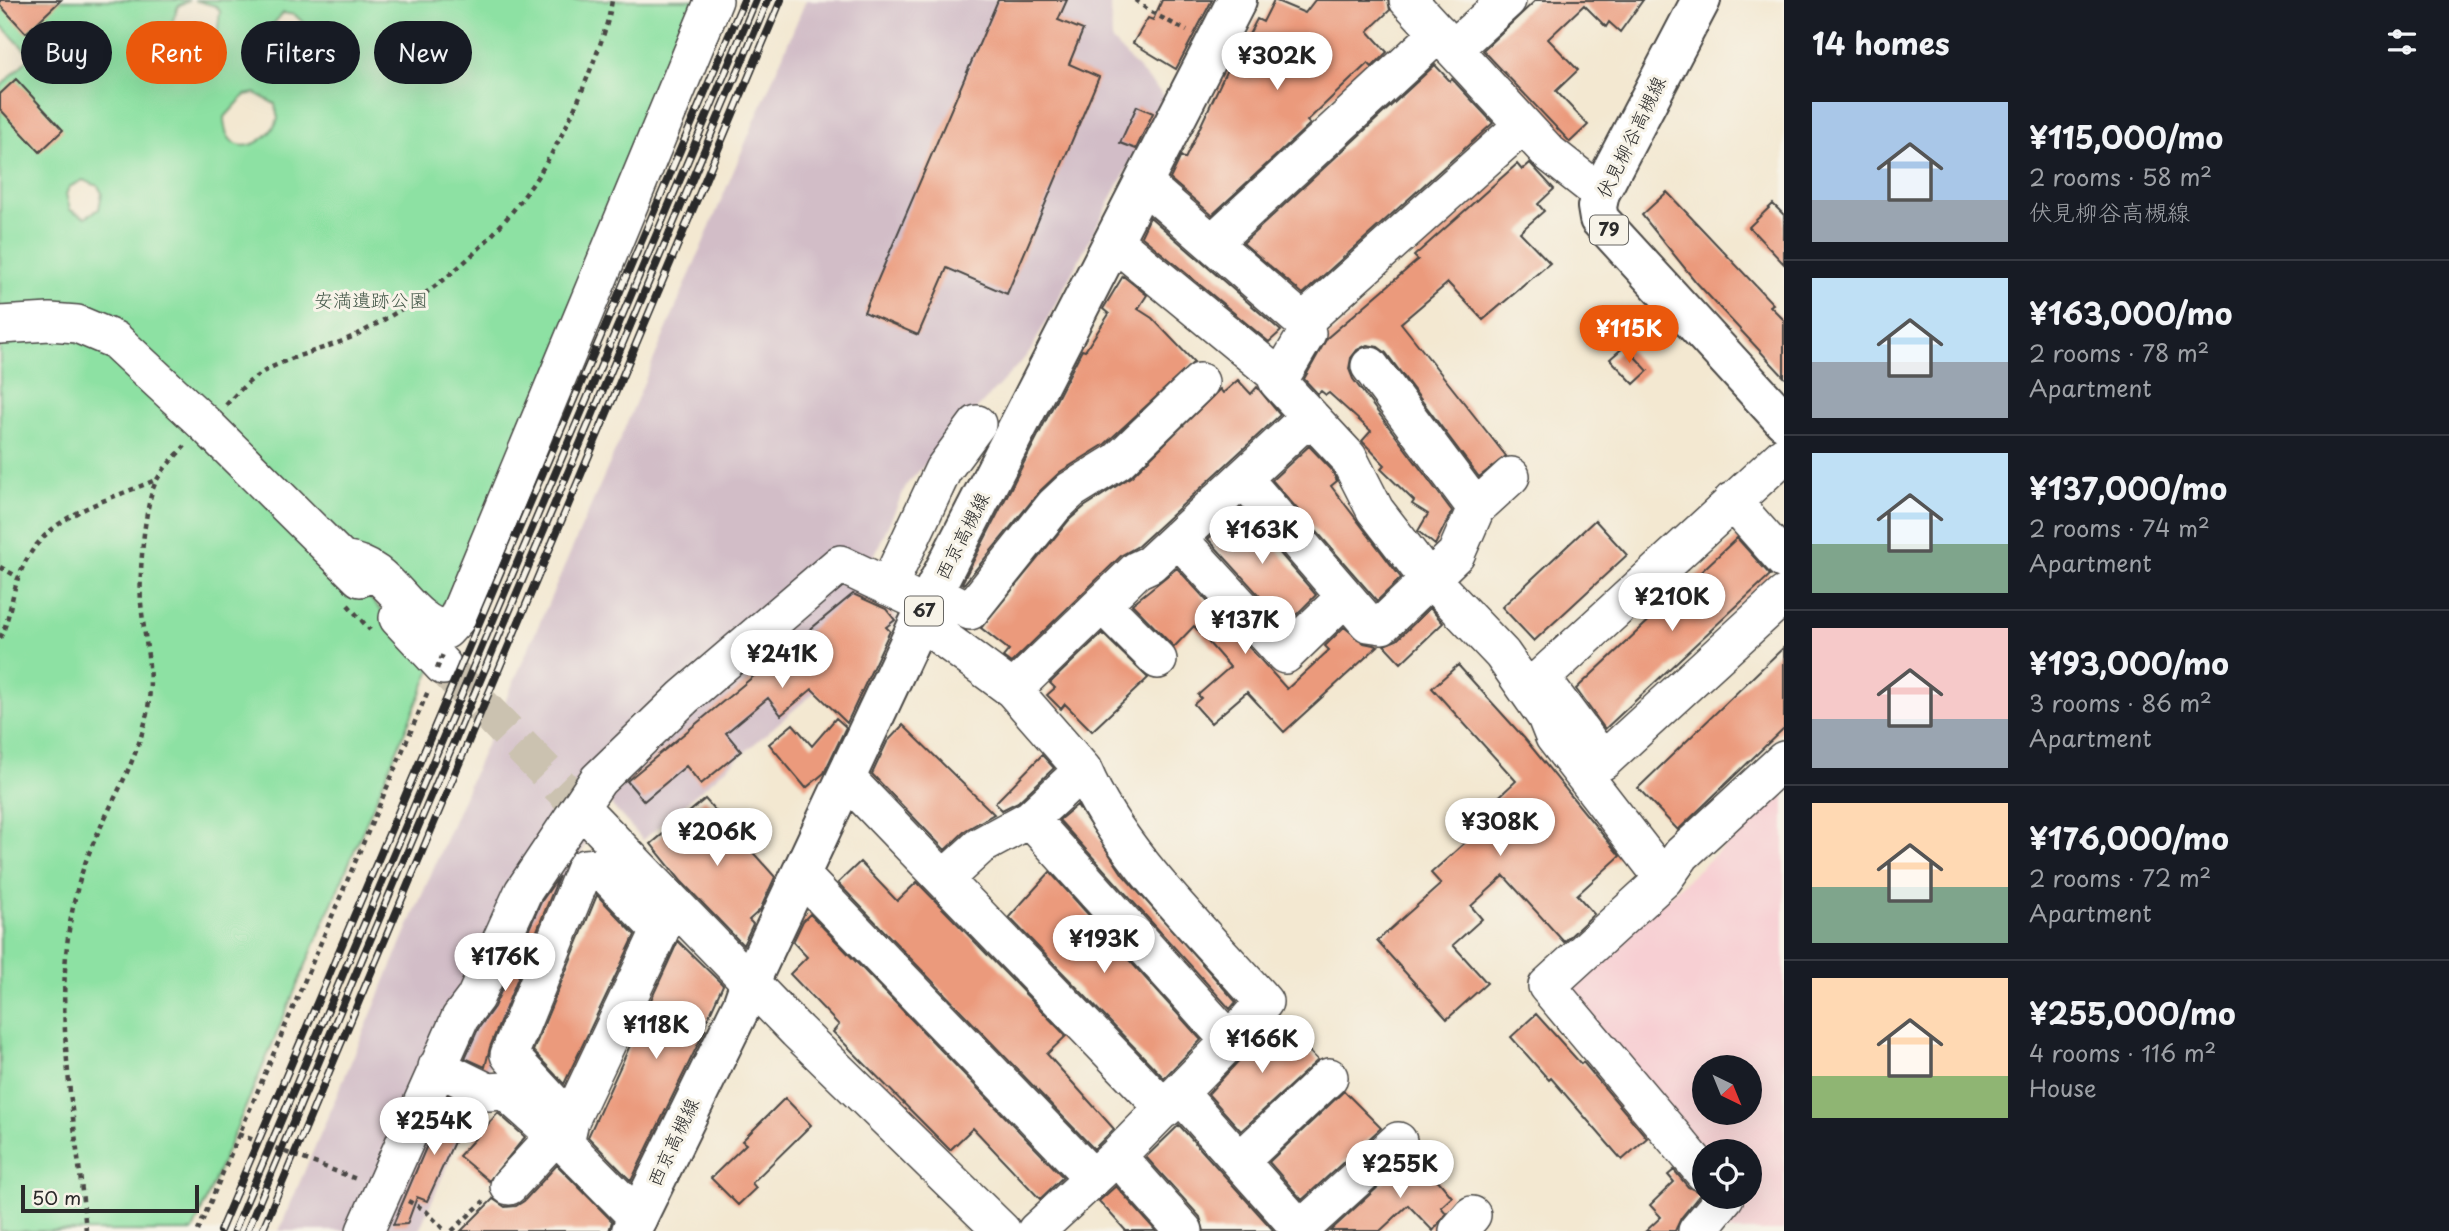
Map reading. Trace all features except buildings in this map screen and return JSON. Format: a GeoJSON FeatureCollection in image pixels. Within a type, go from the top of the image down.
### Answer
{"type":"FeatureCollection","features":[{"type":"Feature","properties":{"kind":"main road","name":"西京高槻線"},"geometry":{"type":"LineString","coordinates":[[634,1225],[742,1005],[750,982],[926,606],[1216,46],[1237,0]]}},
{"type":"Feature","properties":{"kind":"main road","name":"伏見柳谷高槻線"},"geometry":{"type":"LineString","coordinates":[[1701,0],[1600,193],[1597,206],[1599,219],[1784,421]]}},
{"type":"Feature","properties":{"kind":"street"},"geometry":{"type":"LineString","coordinates":[[343,560],[358,562],[379,574],[429,626],[446,630],[458,617],[714,0]]}},
{"type":"Feature","properties":{"kind":"street"},"geometry":{"type":"LineString","coordinates":[[1408,0],[1549,153],[1600,193]]}},
{"type":"Feature","properties":{"kind":"street"},"geometry":{"type":"LineString","coordinates":[[1212,243],[1446,41],[1507,0]]}},
{"type":"Feature","properties":{"kind":"street"},"geometry":{"type":"LineString","coordinates":[[1303,322],[1523,125]]}},
{"type":"Feature","properties":{"kind":"street"},"geometry":{"type":"LineString","coordinates":[[1144,184],[1303,322],[1307,333],[1278,382]]}},
{"type":"Feature","properties":{"kind":"street"},"geometry":{"type":"LineString","coordinates":[[1115,242],[1274,373],[1278,382],[1348,457],[1375,510],[1430,580],[1502,653],[1546,718],[1554,737],[1664,879]]}},
{"type":"Feature","properties":{"kind":"street"},"geometry":{"type":"LineString","coordinates":[[0,325],[50,322],[77,324],[100,331],[115,340],[189,442],[343,560],[434,674]]}},
{"type":"Feature","properties":{"kind":"street"},"geometry":{"type":"LineString","coordinates":[[1370,366],[1476,508]]}},
{"type":"Feature","properties":{"kind":"street"},"geometry":{"type":"LineString","coordinates":[[926,606],[970,611],[1047,535],[1071,490],[1118,461],[1200,382]]}},
{"type":"Feature","properties":{"kind":"street"},"geometry":{"type":"LineString","coordinates":[[1013,690],[1137,570],[1150,564],[1310,416]]}},
{"type":"Feature","properties":{"kind":"street"},"geometry":{"type":"LineString","coordinates":[[888,587],[943,470],[977,424]]}},
{"type":"Feature","properties":{"kind":"street"},"geometry":{"type":"LineString","coordinates":[[1784,455],[1541,678],[1603,761],[1784,595]]}},
{"type":"Feature","properties":{"kind":"street"},"geometry":{"type":"LineString","coordinates":[[1243,478],[1368,623],[1382,625],[1456,554],[1476,508],[1511,476]]}},
{"type":"Feature","properties":{"kind":"street"},"geometry":{"type":"LineString","coordinates":[[1732,500],[1784,560]]}},
{"type":"Feature","properties":{"kind":"street"},"geometry":{"type":"LineString","coordinates":[[1178,538],[1285,655],[1345,597]]}},
{"type":"Feature","properties":{"kind":"street"},"geometry":{"type":"LineString","coordinates":[[365,1231],[437,1067],[460,1018],[475,998],[523,892],[598,780],[684,697],[840,564],[926,606],[1013,690],[1083,770],[1109,819],[1154,877],[1264,1002],[1172,1101],[1036,1231]]}},
{"type":"Feature","properties":{"kind":"street"},"geometry":{"type":"LineString","coordinates":[[1102,604],[1158,660]]}},
{"type":"Feature","properties":{"kind":"street"},"geometry":{"type":"LineString","coordinates":[[1692,1158],[1547,986],[1664,879],[1682,854],[1784,760]]}},
{"type":"Feature","properties":{"kind":"street"},"geometry":{"type":"LineString","coordinates":[[944,879],[979,846],[1030,819],[1083,770]]}},
{"type":"Feature","properties":{"kind":"street"},"geometry":{"type":"LineString","coordinates":[[847,779],[944,879],[1172,1101],[1240,1161],[1301,1230],[1398,1141]]}},
{"type":"Feature","properties":{"kind":"street"},"geometry":{"type":"LineString","coordinates":[[586,813],[750,982],[1002,1231]]}},
{"type":"Feature","properties":{"kind":"street"},"geometry":{"type":"LineString","coordinates":[[1030,819],[1230,1041]]}},
{"type":"Feature","properties":{"kind":"street"},"geometry":{"type":"LineString","coordinates":[[509,1186],[563,1134],[660,931],[599,867],[585,868],[509,1055],[563,1134],[634,1225]]}},
{"type":"Feature","properties":{"kind":"street"},"geometry":{"type":"LineString","coordinates":[[801,876],[1105,1167],[1184,1231]]}},
{"type":"Feature","properties":{"kind":"street"},"geometry":{"type":"LineString","coordinates":[[437,1067],[488,1092],[505,1091],[563,1134]]}},
{"type":"Feature","properties":{"kind":"street"},"geometry":{"type":"LineString","coordinates":[[1240,1161],[1329,1077]]}},
{"type":"Feature","properties":{"kind":"street"},"geometry":{"type":"LineString","coordinates":[[1697,1231],[1715,1209]]}},
{"type":"Feature","properties":{"kind":"path"},"geometry":{"type":"LineString","coordinates":[[0,638],[18,577],[29,552],[49,529],[74,512],[156,480],[189,442],[259,374],[356,335],[435,288],[499,229],[527,196],[559,143],[593,62],[612,0]]}},
{"type":"Feature","properties":{"kind":"path"},"geometry":{"type":"LineString","coordinates":[[1135,0],[1151,12],[1216,46]]}},
{"type":"Feature","properties":{"kind":"path"},"geometry":{"type":"LineString","coordinates":[[86,1231],[62,1012],[64,962],[80,878],[96,835],[141,740],[149,706],[151,673],[141,603],[140,564],[156,480]]}},
{"type":"Feature","properties":{"kind":"path"},"geometry":{"type":"LineString","coordinates":[[0,567],[18,577]]}},
{"type":"Feature","properties":{"kind":"path"},"geometry":{"type":"LineString","coordinates":[[345,603],[371,631]]}},
{"type":"Feature","properties":{"kind":"path"},"geometry":{"type":"LineString","coordinates":[[198,1231],[434,674]]}},
{"type":"Feature","properties":{"kind":"path"},"geometry":{"type":"LineString","coordinates":[[238,1134],[385,1189],[425,1210],[445,1231]]}},
{"type":"Feature","properties":{"kind":"path"},"geometry":{"type":"LineString","coordinates":[[452,1231],[493,1194],[509,1186]]}},
{"type":"Feature","properties":{"kind":"shaded area"},"geometry":{"type":"Polygon","coordinates":[[[806,0],[1111,0],[1112,41],[1165,97],[1030,352],[907,484],[863,580],[898,620],[643,840],[604,797],[577,830],[586,842],[419,1231],[279,1231],[479,761],[615,451],[806,0]]]}},
{"type":"Feature","properties":{"kind":"shaded area"},"geometry":{"type":"Polygon","coordinates":[[[1784,793],[1784,1231],[1713,1231],[1729,1209],[1762,1209],[1762,1139],[1693,1139],[1565,989],[1784,793]]]}},
{"type":"Feature","properties":{"kind":"green space","name":"安満遺跡公園"},"geometry":{"type":"Polygon","coordinates":[[[0,0],[189,0],[178,6],[173,21],[126,21],[126,84],[227,84],[227,21],[219,21],[220,11],[216,6],[194,0],[708,0],[448,616],[361,554],[129,339],[0,316],[0,87],[21,66],[21,84],[112,84],[112,21],[21,21],[21,46],[0,24],[0,0]],[[255,93],[245,95],[224,118],[226,132],[238,145],[256,143],[265,137],[278,119],[275,104],[255,93]],[[83,180],[69,187],[66,194],[70,210],[85,217],[99,209],[102,193],[98,186],[83,180]]]}},
{"type":"Feature","properties":{"kind":"green space"},"geometry":{"type":"Polygon","coordinates":[[[0,333],[88,336],[329,555],[433,665],[193,1231],[0,1231],[0,333]]]}},
{"type":"Feature","properties":{"kind":"tunnel"},"geometry":{"type":"LineString","coordinates":[[443,666],[586,813]]}},
{"type":"Feature","properties":{"kind":"railway"},"geometry":{"type":"LineString","coordinates":[[220,1231],[744,0]]}},
{"type":"Feature","properties":{"kind":"railway"},"geometry":{"type":"LineString","coordinates":[[234,1231],[756,0]]}},
{"type":"Feature","properties":{"kind":"railway"},"geometry":{"type":"LineString","coordinates":[[247,1231],[768,0]]}},
{"type":"Feature","properties":{"kind":"railway"},"geometry":{"type":"LineString","coordinates":[[262,1231],[781,0]]}}]}
